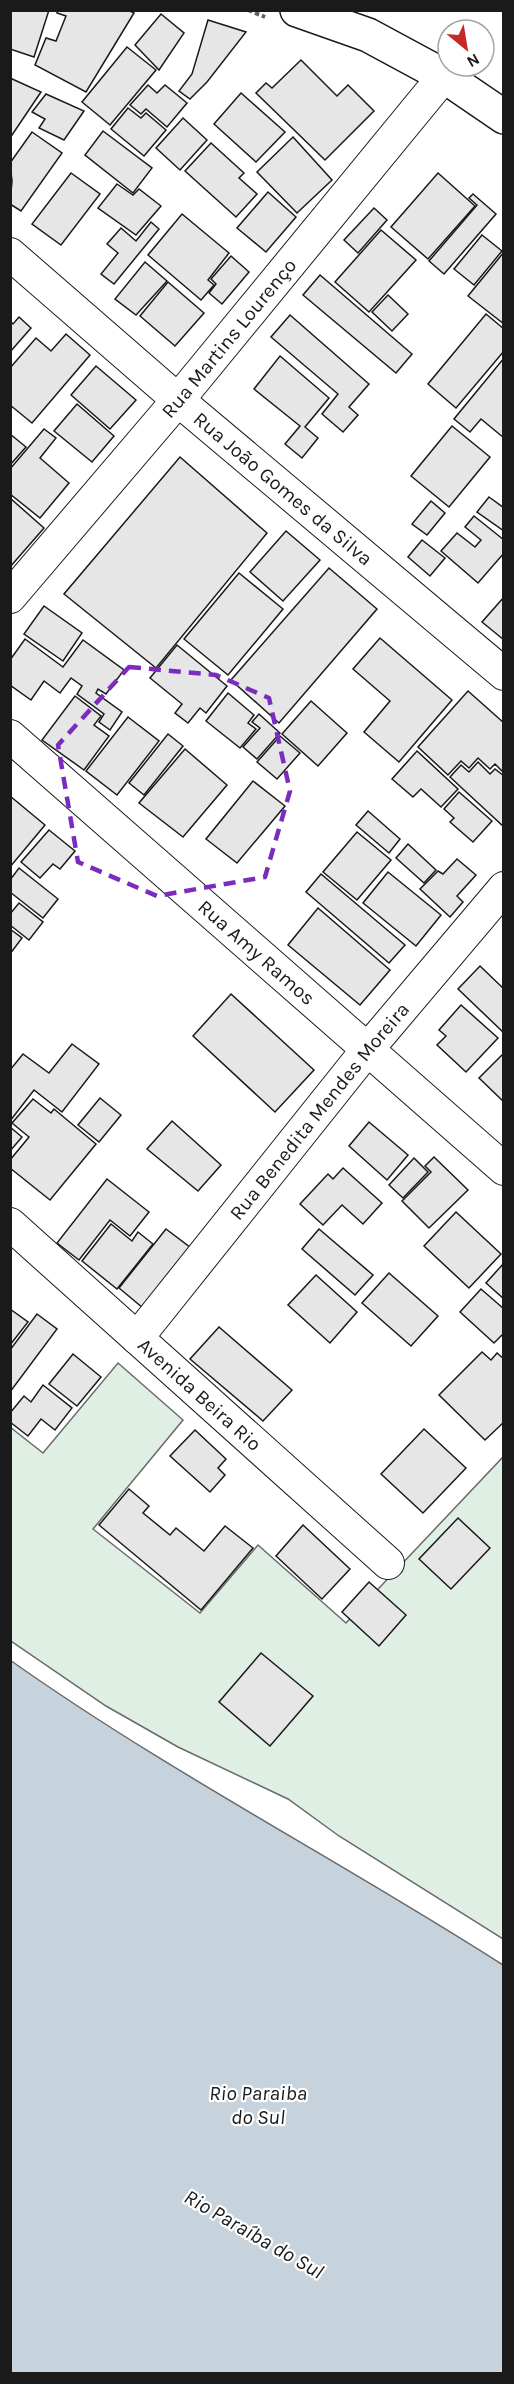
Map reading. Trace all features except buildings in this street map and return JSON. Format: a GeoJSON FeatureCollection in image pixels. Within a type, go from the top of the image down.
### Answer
{"type":"FeatureCollection","features":[{"type":"Feature","properties":{"kind":"street"},"geometry":{"type":"LineString","coordinates":[[297,10],[368,35],[436,72]]}},
{"type":"Feature","properties":{"kind":"street","name":"Rua Martins Lourenço"},"geometry":{"type":"LineString","coordinates":[[10,597],[178,400],[442,78]]}},
{"type":"Feature","properties":{"kind":"street"},"geometry":{"type":"LineString","coordinates":[[447,78],[504,117]]}},
{"type":"Feature","properties":{"kind":"street","name":"Rua João Gomes da Silva"},"geometry":{"type":"LineString","coordinates":[[10,254],[178,400],[504,674]]}},
{"type":"Feature","properties":{"kind":"street","name":"Rua Amy Ramos"},"geometry":{"type":"LineString","coordinates":[[10,736],[504,1169]]}},
{"type":"Feature","properties":{"kind":"street","name":"Rua Benedita Mendes Moreira"},"geometry":{"type":"LineString","coordinates":[[138,1338],[367,1050],[504,888]]}},
{"type":"Feature","properties":{"kind":"street","name":"Avenida Beira Rio"},"geometry":{"type":"LineString","coordinates":[[10,1224],[388,1563]]}},
{"type":"Feature","properties":{"kind":"highlighted area"},"geometry":{"type":"Polygon","coordinates":[[[129,667],[216,675],[269,698],[290,791],[265,877],[157,896],[78,862],[58,745],[129,667]]]}},
{"type":"Feature","properties":{"kind":"green space"},"geometry":{"type":"Polygon","coordinates":[[[118,1363],[183,1420],[93,1529],[200,1613],[258,1545],[346,1623],[503,1457],[503,1939],[339,1836],[288,1799],[178,1747],[106,1706],[11,1641],[10,1427],[43,1453],[118,1363]]]}},
{"type":"Feature","properties":{"kind":"water","name":"Rio Paraiba do Sul"},"geometry":{"type":"Polygon","coordinates":[[[10,1660],[131,1740],[503,1965],[503,2373],[11,2373],[10,1660]]]}},
{"type":"Feature","properties":{"kind":"water label","name":"Rio Paraíba do Sul"},"geometry":{"type":"Point","coordinates":[254,2234]}}]}
